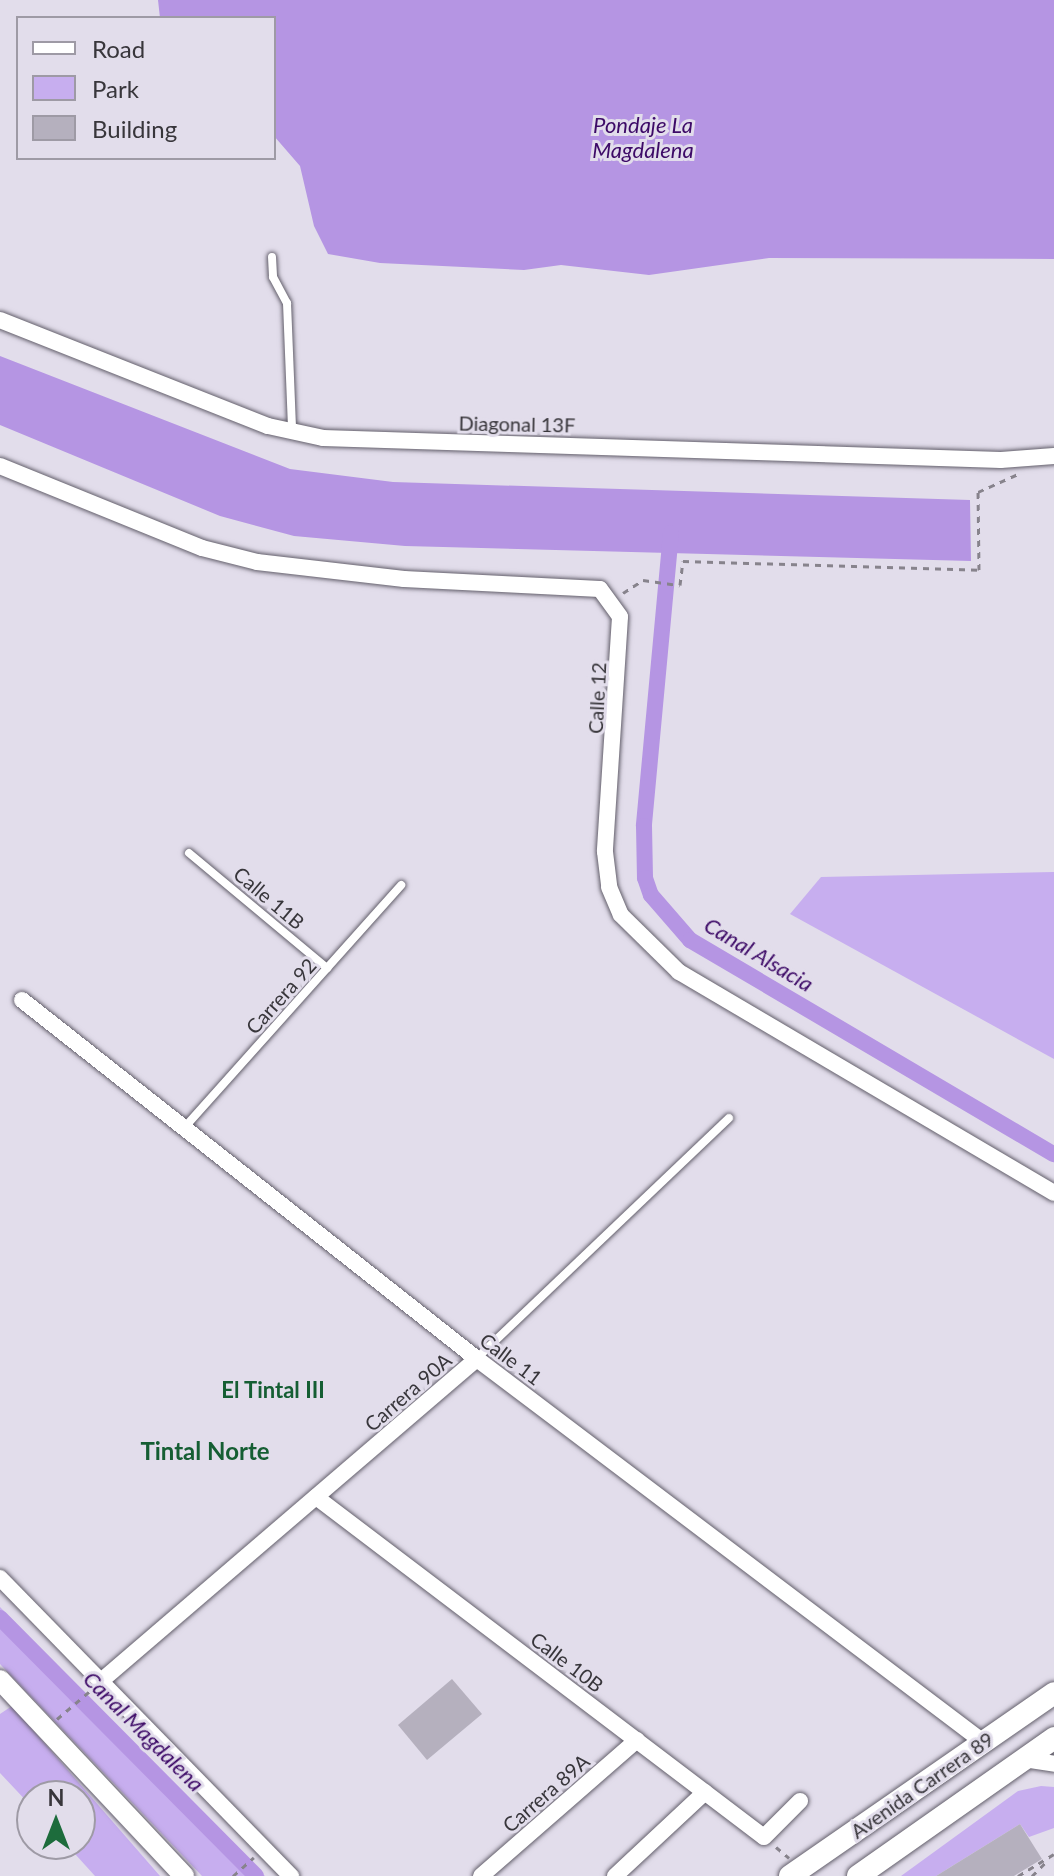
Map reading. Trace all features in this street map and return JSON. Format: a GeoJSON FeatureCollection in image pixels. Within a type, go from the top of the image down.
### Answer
{"type":"FeatureCollection","features":[{"type":"Feature","properties":{"kind":"main road","name":"Avenida Carrera 89"},"geometry":{"type":"LineString","coordinates":[[791,1868],[1054,1693]]}},
{"type":"Feature","properties":{"kind":"main road","name":"Avenida Carrera 89"},"geometry":{"type":"LineString","coordinates":[[858,1876],[1054,1738]]}},
{"type":"Feature","properties":{"kind":"street","name":"Diagonal 13F"},"geometry":{"type":"LineString","coordinates":[[0,320],[253,421],[292,431],[384,442],[1001,460],[1054,456]]}},
{"type":"Feature","properties":{"kind":"street"},"geometry":{"type":"LineString","coordinates":[[0,466],[202,548],[257,562],[404,579],[592,588],[612,600]]}},
{"type":"Feature","properties":{"kind":"street","name":"Calle 12"},"geometry":{"type":"LineString","coordinates":[[612,600],[620,617],[619,697],[605,852],[609,887],[621,915],[679,972],[1054,1193]]}},
{"type":"Feature","properties":{"kind":"street","name":"Calle 11"},"geometry":{"type":"LineString","coordinates":[[22,1000],[477,1359],[983,1742]]}},
{"type":"Feature","properties":{"kind":"street","name":"Carrera 90A"},"geometry":{"type":"LineString","coordinates":[[101,1681],[477,1359]]}},
{"type":"Feature","properties":{"kind":"street","name":"Calle 10B"},"geometry":{"type":"LineString","coordinates":[[316,1497],[764,1837]]}},
{"type":"Feature","properties":{"kind":"street"},"geometry":{"type":"LineString","coordinates":[[0,1578],[291,1876]]}},
{"type":"Feature","properties":{"kind":"street"},"geometry":{"type":"LineString","coordinates":[[2,1685],[184,1876]]}},
{"type":"Feature","properties":{"kind":"street","name":"Carrera 89A"},"geometry":{"type":"LineString","coordinates":[[481,1876],[637,1740]]}},
{"type":"Feature","properties":{"kind":"street"},"geometry":{"type":"LineString","coordinates":[[1024,1759],[1054,1764]]}},
{"type":"Feature","properties":{"kind":"street"},"geometry":{"type":"LineString","coordinates":[[615,1876],[705,1792]]}},
{"type":"Feature","properties":{"kind":"street"},"geometry":{"type":"LineString","coordinates":[[764,1837],[800,1801]]}},
{"type":"Feature","properties":{"kind":"lane"},"geometry":{"type":"LineString","coordinates":[[272,257],[273,277],[287,303],[292,431]]}},
{"type":"Feature","properties":{"kind":"lane","name":"Calle 11B"},"geometry":{"type":"LineString","coordinates":[[189,853],[327,968]]}},
{"type":"Feature","properties":{"kind":"lane","name":"Carrera 92"},"geometry":{"type":"LineString","coordinates":[[184,1128],[401,885]]}},
{"type":"Feature","properties":{"kind":"lane","name":"Carrera 90A"},"geometry":{"type":"LineString","coordinates":[[477,1359],[729,1118]]}},
{"type":"Feature","properties":{"kind":"path"},"geometry":{"type":"LineString","coordinates":[[612,600],[643,580],[680,585],[683,561],[979,570],[978,492],[1029,469]]}},
{"type":"Feature","properties":{"kind":"path"},"geometry":{"type":"LineString","coordinates":[[71,1707],[86,1694]]}},
{"type":"Feature","properties":{"kind":"path"},"geometry":{"type":"LineString","coordinates":[[764,1837],[791,1868]]}},
{"type":"Feature","properties":{"kind":"path"},"geometry":{"type":"LineString","coordinates":[[1020,1875],[1054,1854]]}},
{"type":"Feature","properties":{"kind":"path"},"geometry":{"type":"LineString","coordinates":[[1032,1876],[1054,1854]]}},
{"type":"Feature","properties":{"kind":"path"},"geometry":{"type":"LineString","coordinates":[[233,1876],[248,1862]]}},
{"type":"Feature","properties":{"kind":"green space"},"geometry":{"type":"Polygon","coordinates":[[[1054,872],[1054,1059],[790,914],[821,877],[1054,872]]]}},
{"type":"Feature","properties":{"kind":"green space"},"geometry":{"type":"Polygon","coordinates":[[[0,1607],[265,1876],[202,1876],[0,1664],[0,1607]]]}},
{"type":"Feature","properties":{"kind":"green space"},"geometry":{"type":"Polygon","coordinates":[[[12,1706],[76,1780],[16,1780],[16,1790],[0,1773],[0,1714],[12,1706]]]}},
{"type":"Feature","properties":{"kind":"green space"},"geometry":{"type":"Polygon","coordinates":[[[1041,1786],[1054,1787],[1054,1828],[1029,1837],[1020,1824],[936,1876],[901,1876],[1018,1791],[1041,1786]]]}},
{"type":"Feature","properties":{"kind":"green space"},"geometry":{"type":"Polygon","coordinates":[[[96,1802],[160,1876],[95,1876],[80,1860],[96,1860],[96,1802]]]}},
{"type":"Feature","properties":{"kind":"shaded area","name":"Pondaje La Magdalena"},"geometry":{"type":"Polygon","coordinates":[[[158,0],[1054,0],[1054,259],[769,258],[649,275],[561,265],[524,270],[380,263],[328,254],[314,226],[300,166],[276,138],[276,16],[160,16],[158,0]]]}},
{"type":"Feature","properties":{"kind":"shaded area"},"geometry":{"type":"Polygon","coordinates":[[[0,356],[290,469],[393,482],[970,500],[971,561],[405,546],[294,536],[220,516],[0,425],[0,356]]]}},
{"type":"Feature","properties":{"kind":"building"},"geometry":{"type":"Polygon","coordinates":[[[452,1679],[482,1714],[427,1760],[398,1725],[452,1679]]]}},
{"type":"Feature","properties":{"kind":"building"},"geometry":{"type":"Polygon","coordinates":[[[1020,1824],[1042,1859],[1014,1876],[936,1876],[1020,1824]]]}},
{"type":"Feature","properties":{"kind":"waterway","name":"Canal Alsacia"},"geometry":{"type":"LineString","coordinates":[[671,533],[644,826],[645,878],[651,895],[690,940],[1054,1154]]}},
{"type":"Feature","properties":{"kind":"waterway","name":"Canal Magdalena"},"geometry":{"type":"LineString","coordinates":[[0,1618],[256,1876]]}},
{"type":"Feature","properties":{"kind":"district","name":"El Tintal III"},"geometry":{"type":"Point","coordinates":[273,1390]}},
{"type":"Feature","properties":{"kind":"district","name":"Tintal Norte"},"geometry":{"type":"Point","coordinates":[205,1451]}}]}
